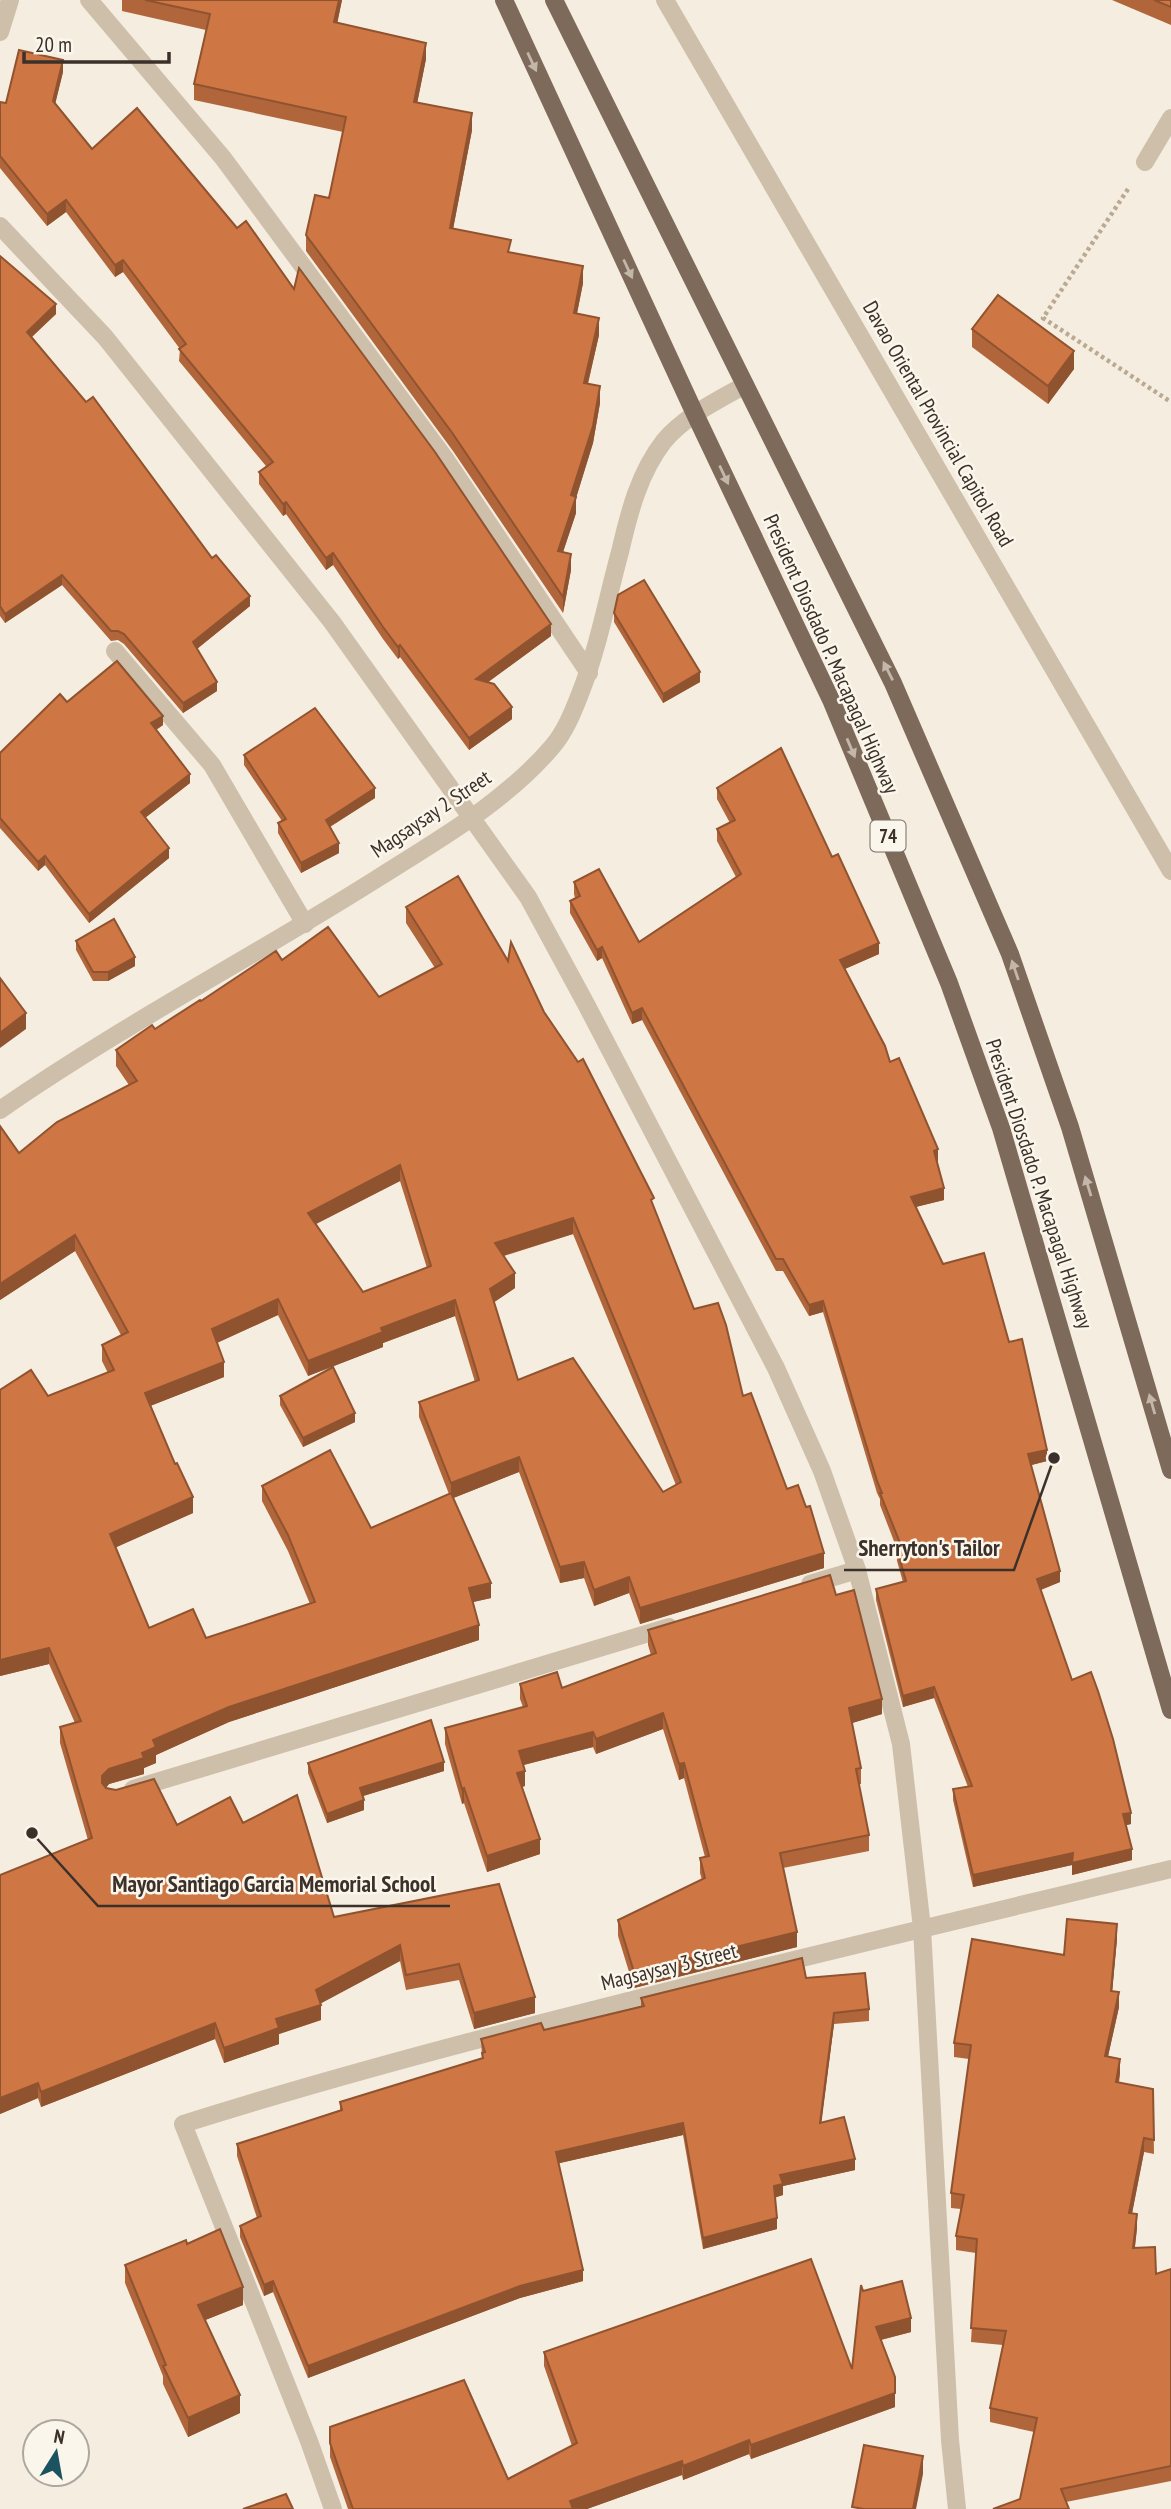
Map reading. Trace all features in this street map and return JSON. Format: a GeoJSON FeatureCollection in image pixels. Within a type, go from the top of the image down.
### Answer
{"type":"FeatureCollection","features":[{"type":"Feature","properties":{"kind":"main road","name":"President Diosdado P. Macapagal Highway"},"geometry":{"type":"LineString","coordinates":[[504,0],[695,414],[832,702],[949,983],[1005,1141],[1171,1710]]}},
{"type":"Feature","properties":{"kind":"main road","name":"President Diosdado P. Macapagal Highway"},"geometry":{"type":"LineString","coordinates":[[554,0],[894,683],[1010,954],[1070,1127],[1171,1469]]}},
{"type":"Feature","properties":{"kind":"street"},"geometry":{"type":"LineString","coordinates":[[0,32],[10,0]]}},
{"type":"Feature","properties":{"kind":"street"},"geometry":{"type":"LineString","coordinates":[[89,0],[248,191],[444,457],[589,673]]}},
{"type":"Feature","properties":{"kind":"street","name":"Davao Oriental Provincial Capitol Road"},"geometry":{"type":"LineString","coordinates":[[666,0],[1171,871]]}},
{"type":"Feature","properties":{"kind":"street"},"geometry":{"type":"LineString","coordinates":[[1145,162],[1171,118]]}},
{"type":"Feature","properties":{"kind":"street"},"geometry":{"type":"LineString","coordinates":[[0,226],[105,337],[331,622],[528,897],[776,1368],[822,1471],[857,1570],[901,1744],[922,1928],[950,2440],[957,2509]]}},
{"type":"Feature","properties":{"kind":"street","name":"Magsaysay 2 Street"},"geometry":{"type":"LineString","coordinates":[[0,1110],[50,1076],[305,924],[471,819],[520,780],[554,745],[572,715],[589,673],[629,514],[646,468],[666,440],[695,414],[745,385]]}},
{"type":"Feature","properties":{"kind":"street"},"geometry":{"type":"LineString","coordinates":[[115,651],[212,765],[305,924]]}},
{"type":"Feature","properties":{"kind":"street"},"geometry":{"type":"LineString","coordinates":[[791,1590],[857,1570]]}},
{"type":"Feature","properties":{"kind":"street"},"geometry":{"type":"LineString","coordinates":[[113,1795],[684,1622]]}},
{"type":"Feature","properties":{"kind":"street","name":"Magsaysay 3 Street"},"geometry":{"type":"LineString","coordinates":[[333,2509],[183,2124],[395,2060],[777,1962],[1171,1869]]}},
{"type":"Feature","properties":{"kind":"path"},"geometry":{"type":"LineString","coordinates":[[1145,162],[1043,318],[1171,402]]}},
{"type":"Feature","properties":{"kind":"building"},"geometry":{"type":"Polygon","coordinates":[[[145,0],[339,0],[334,22],[426,43],[414,102],[472,113],[450,228],[511,240],[508,252],[583,266],[574,313],[599,318],[584,383],[600,386],[593,426],[571,495],[576,497],[558,551],[571,554],[563,597],[453,434],[306,235],[315,195],[329,198],[346,117],[194,84],[210,14],[145,0]]]}},
{"type":"Feature","properties":{"kind":"building"},"geometry":{"type":"Polygon","coordinates":[[[1154,0],[1171,0],[1171,7],[1154,0]]]}},
{"type":"Feature","properties":{"kind":"building"},"geometry":{"type":"Polygon","coordinates":[[[19,50],[63,60],[53,101],[92,149],[137,108],[237,228],[246,221],[294,289],[299,268],[435,452],[551,624],[476,679],[494,684],[512,707],[469,738],[400,645],[398,647],[383,627],[333,553],[326,558],[286,502],[283,504],[259,472],[273,462],[179,349],[186,344],[123,260],[115,265],[66,200],[47,214],[0,156],[0,102],[6,103],[19,50]]]}},
{"type":"Feature","properties":{"kind":"building"},"geometry":{"type":"Polygon","coordinates":[[[0,256],[56,304],[27,332],[86,402],[93,397],[212,558],[216,555],[250,596],[193,642],[217,682],[183,703],[124,634],[111,631],[62,575],[5,614],[0,606],[0,256]]]}},
{"type":"Feature","properties":{"kind":"building"},"geometry":{"type":"Polygon","coordinates":[[[998,295],[1074,351],[1048,386],[972,329],[998,295]]]}},
{"type":"Feature","properties":{"kind":"building"},"geometry":{"type":"Polygon","coordinates":[[[644,580],[700,672],[663,694],[614,613],[618,595],[644,580]]]}},
{"type":"Feature","properties":{"kind":"building"},"geometry":{"type":"Polygon","coordinates":[[[117,661],[163,716],[151,723],[190,774],[141,812],[169,848],[89,914],[45,856],[38,862],[0,818],[0,753],[60,694],[67,702],[117,661]]]}},
{"type":"Feature","properties":{"kind":"building"},"geometry":{"type":"Polygon","coordinates":[[[315,708],[375,788],[326,820],[339,843],[301,863],[278,823],[286,819],[244,755],[315,708]]]}},
{"type":"Feature","properties":{"kind":"building"},"geometry":{"type":"Polygon","coordinates":[[[781,748],[832,857],[838,854],[879,943],[840,960],[885,1046],[890,1062],[899,1058],[938,1149],[934,1151],[944,1188],[911,1197],[943,1264],[984,1253],[1009,1342],[1022,1339],[1047,1450],[1028,1454],[1060,1571],[1037,1579],[1072,1680],[1091,1672],[1098,1691],[1131,1813],[1123,1814],[1132,1849],[1072,1863],[1073,1853],[973,1875],[953,1789],[972,1786],[934,1687],[903,1696],[876,1589],[906,1581],[897,1550],[902,1548],[880,1493],[823,1301],[809,1305],[783,1259],[776,1259],[642,1008],[632,1013],[602,947],[597,950],[570,901],[580,896],[574,882],[599,869],[639,942],[741,874],[717,829],[735,820],[717,788],[781,748]]]}},
{"type":"Feature","properties":{"kind":"building"},"geometry":{"type":"Polygon","coordinates":[[[458,876],[508,961],[511,942],[544,1012],[578,1062],[583,1059],[654,1198],[651,1200],[694,1309],[718,1303],[743,1396],[751,1393],[787,1489],[798,1485],[806,1507],[810,1506],[824,1553],[640,1608],[629,1577],[594,1590],[584,1562],[560,1567],[519,1457],[451,1483],[419,1402],[479,1380],[455,1300],[381,1328],[383,1332],[308,1361],[278,1299],[212,1329],[224,1362],[145,1393],[175,1464],[177,1463],[193,1497],[110,1534],[149,1628],[193,1609],[206,1638],[315,1602],[288,1535],[262,1486],[330,1450],[371,1528],[451,1493],[491,1583],[469,1588],[479,1625],[229,1707],[153,1740],[156,1747],[142,1753],[144,1758],[109,1769],[102,1776],[102,1783],[106,1788],[116,1790],[154,1779],[177,1825],[230,1797],[243,1823],[297,1795],[334,1917],[499,1884],[535,1997],[474,2013],[459,1964],[406,1975],[400,1945],[316,1990],[321,2005],[276,2019],[279,2028],[224,2048],[215,2023],[41,2092],[38,2083],[0,2098],[0,1875],[92,1838],[60,1727],[81,1721],[49,1648],[0,1660],[0,1390],[31,1370],[48,1396],[114,1370],[102,1345],[128,1332],[75,1235],[0,1284],[0,1126],[19,1153],[57,1122],[137,1081],[116,1050],[152,1025],[155,1029],[201,1001],[276,951],[282,960],[328,927],[379,997],[442,964],[406,907],[458,876]],[[400,1165],[308,1213],[363,1292],[431,1266],[400,1165]],[[573,1218],[495,1243],[515,1273],[490,1289],[518,1380],[573,1358],[663,1492],[681,1482],[573,1218]]]}},
{"type":"Feature","properties":{"kind":"building"},"geometry":{"type":"Polygon","coordinates":[[[114,919],[135,957],[108,972],[93,972],[76,941],[114,919]]]}},
{"type":"Feature","properties":{"kind":"building"},"geometry":{"type":"Polygon","coordinates":[[[0,978],[26,1013],[0,1033],[0,978]]]}},
{"type":"Feature","properties":{"kind":"building"},"geometry":{"type":"Polygon","coordinates":[[[333,1367],[355,1413],[303,1438],[280,1396],[333,1367]]]}},
{"type":"Feature","properties":{"kind":"building"},"geometry":{"type":"Polygon","coordinates":[[[830,1575],[836,1595],[854,1590],[882,1699],[849,1708],[861,1768],[856,1769],[869,1835],[780,1853],[797,1932],[634,1972],[618,1920],[705,1878],[700,1858],[709,1856],[684,1763],[679,1764],[663,1713],[596,1739],[593,1732],[519,1751],[525,1771],[517,1773],[540,1839],[487,1856],[464,1788],[462,1789],[445,1728],[527,1706],[520,1684],[557,1672],[562,1688],[656,1653],[648,1630],[830,1575]]]}},
{"type":"Feature","properties":{"kind":"building"},"geometry":{"type":"Polygon","coordinates":[[[431,1720],[444,1762],[360,1788],[364,1800],[327,1814],[308,1763],[431,1720]]]}},
{"type":"Feature","properties":{"kind":"building"},"geometry":{"type":"Polygon","coordinates":[[[1067,1919],[1117,1924],[1111,1991],[1119,1992],[1105,2056],[1120,2059],[1116,2082],[1153,2089],[1154,2140],[1144,2138],[1129,2213],[1137,2214],[1133,2248],[1155,2247],[1156,2274],[1171,2269],[1171,2466],[1061,2489],[1069,2509],[993,2509],[1020,2499],[1037,2418],[990,2408],[1006,2331],[971,2328],[977,2239],[956,2236],[964,2195],[951,2193],[971,2045],[954,2043],[972,1939],[1064,1955],[1067,1919]]]}},
{"type":"Feature","properties":{"kind":"building"},"geometry":{"type":"Polygon","coordinates":[[[802,1958],[806,1978],[865,1973],[869,2009],[834,2013],[820,2123],[844,2117],[855,2159],[780,2175],[783,2184],[774,2186],[777,2218],[703,2238],[683,2123],[556,2152],[583,2270],[520,2286],[308,2366],[273,2281],[264,2285],[240,2226],[261,2216],[237,2144],[342,2110],[340,2102],[483,2058],[482,2053],[485,2052],[481,2039],[541,2023],[544,2030],[644,2006],[641,1998],[802,1958]]]}},
{"type":"Feature","properties":{"kind":"building"},"geometry":{"type":"Polygon","coordinates":[[[220,2229],[243,2287],[198,2305],[240,2395],[188,2418],[163,2366],[166,2365],[125,2265],[186,2240],[187,2244],[220,2229]]]}},
{"type":"Feature","properties":{"kind":"building"},"geometry":{"type":"Polygon","coordinates":[[[811,2259],[852,2369],[861,2285],[863,2291],[902,2281],[911,2318],[876,2327],[895,2377],[895,2393],[751,2445],[749,2440],[683,2466],[682,2461],[570,2501],[573,2509],[353,2509],[330,2443],[330,2427],[464,2380],[508,2479],[577,2443],[544,2352],[811,2259]]]}},
{"type":"Feature","properties":{"kind":"building"},"geometry":{"type":"Polygon","coordinates":[[[864,2445],[923,2456],[913,2509],[852,2507],[864,2445]]]}},
{"type":"Feature","properties":{"kind":"building"},"geometry":{"type":"Polygon","coordinates":[[[286,2494],[293,2509],[243,2509],[286,2494]]]}},
{"type":"Feature","properties":{"kind":"place","name":"Sherryton's Tailor"},"geometry":{"type":"Point","coordinates":[1054,1458]}},
{"type":"Feature","properties":{"kind":"place","name":"Mayor Santiago Garcia Memorial School"},"geometry":{"type":"Point","coordinates":[32,1833]}}]}
